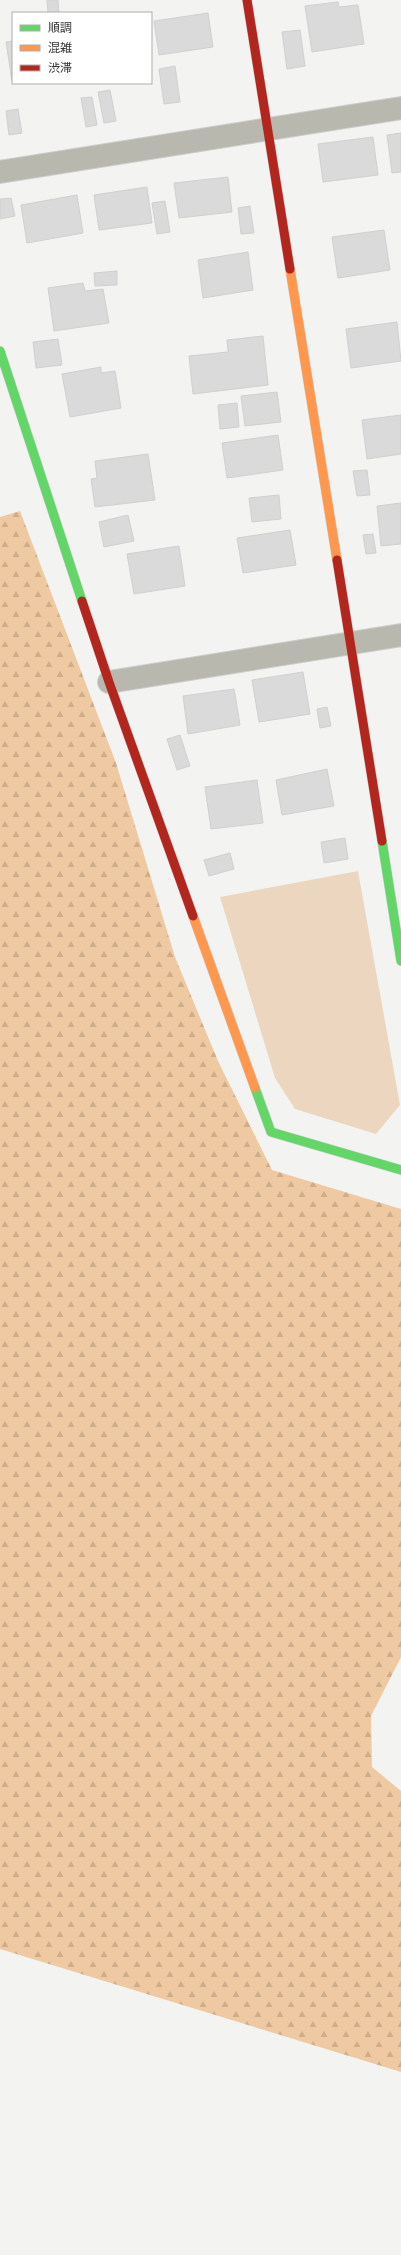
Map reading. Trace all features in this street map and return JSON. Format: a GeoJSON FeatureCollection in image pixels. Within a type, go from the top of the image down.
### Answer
{"type":"FeatureCollection","features":[{"type":"Feature","properties":{"kind":"street"},"geometry":{"type":"LineString","coordinates":[[247,0],[401,961]]}},
{"type":"Feature","properties":{"kind":"street"},"geometry":{"type":"LineString","coordinates":[[0,172],[268,128],[401,108]]}},
{"type":"Feature","properties":{"kind":"street"},"geometry":{"type":"LineString","coordinates":[[0,351],[109,682],[271,1132],[401,1170]]}},
{"type":"Feature","properties":{"kind":"street"},"geometry":{"type":"LineString","coordinates":[[109,682],[350,645],[401,635]]}},
{"type":"Feature","properties":{"kind":"green space"},"geometry":{"type":"Polygon","coordinates":[[[20,511],[116,763],[175,957],[218,1061],[272,1170],[401,1209],[401,1657],[371,1716],[372,1767],[401,1791],[401,2072],[0,1949],[0,517],[20,511]]]}},
{"type":"Feature","properties":{"kind":"shaded area"},"geometry":{"type":"Polygon","coordinates":[[[358,871],[400,1105],[376,1134],[295,1109],[275,1078],[220,897],[358,871]]]}},
{"type":"Feature","properties":{"kind":"building"},"geometry":{"type":"Polygon","coordinates":[[[47,0],[58,0],[59,12],[48,12],[47,0]]]}},
{"type":"Feature","properties":{"kind":"building"},"geometry":{"type":"Polygon","coordinates":[[[338,2],[339,7],[358,5],[364,44],[312,52],[305,6],[338,2]]]}},
{"type":"Feature","properties":{"kind":"building"},"geometry":{"type":"Polygon","coordinates":[[[208,13],[213,47],[159,55],[154,21],[208,13]]]}},
{"type":"Feature","properties":{"kind":"building"},"geometry":{"type":"Polygon","coordinates":[[[300,30],[305,66],[287,69],[282,32],[300,30]]]}},
{"type":"Feature","properties":{"kind":"building"},"geometry":{"type":"Polygon","coordinates":[[[12,41],[12,81],[6,42],[12,41]]]}},
{"type":"Feature","properties":{"kind":"building"},"geometry":{"type":"Polygon","coordinates":[[[175,66],[180,102],[164,104],[159,69],[175,66]]]}},
{"type":"Feature","properties":{"kind":"building"},"geometry":{"type":"Polygon","coordinates":[[[110,90],[116,121],[104,123],[98,92],[110,90]]]}},
{"type":"Feature","properties":{"kind":"building"},"geometry":{"type":"Polygon","coordinates":[[[92,97],[97,125],[86,127],[81,98],[92,97]]]}},
{"type":"Feature","properties":{"kind":"building"},"geometry":{"type":"Polygon","coordinates":[[[18,109],[22,133],[9,135],[6,111],[18,109]]]}},
{"type":"Feature","properties":{"kind":"building"},"geometry":{"type":"Polygon","coordinates":[[[401,133],[401,172],[392,173],[387,135],[401,133]]]}},
{"type":"Feature","properties":{"kind":"building"},"geometry":{"type":"Polygon","coordinates":[[[373,137],[378,175],[323,182],[318,144],[373,137]]]}},
{"type":"Feature","properties":{"kind":"building"},"geometry":{"type":"Polygon","coordinates":[[[228,177],[232,212],[179,218],[174,183],[228,177]]]}},
{"type":"Feature","properties":{"kind":"building"},"geometry":{"type":"Polygon","coordinates":[[[147,187],[152,223],[99,230],[94,195],[147,187]]]}},
{"type":"Feature","properties":{"kind":"building"},"geometry":{"type":"Polygon","coordinates":[[[77,195],[83,233],[27,243],[21,205],[77,195]]]}},
{"type":"Feature","properties":{"kind":"building"},"geometry":{"type":"Polygon","coordinates":[[[11,198],[15,216],[0,219],[0,199],[11,198]]]}},
{"type":"Feature","properties":{"kind":"building"},"geometry":{"type":"Polygon","coordinates":[[[165,201],[170,232],[157,234],[152,203],[165,201]]]}},
{"type":"Feature","properties":{"kind":"building"},"geometry":{"type":"Polygon","coordinates":[[[250,206],[254,233],[241,234],[238,208],[250,206]]]}},
{"type":"Feature","properties":{"kind":"building"},"geometry":{"type":"Polygon","coordinates":[[[384,230],[390,270],[338,278],[332,237],[384,230]]]}},
{"type":"Feature","properties":{"kind":"building"},"geometry":{"type":"Polygon","coordinates":[[[248,252],[253,290],[203,298],[198,260],[248,252]]]}},
{"type":"Feature","properties":{"kind":"building"},"geometry":{"type":"Polygon","coordinates":[[[117,271],[117,285],[95,286],[94,273],[117,271]]]}},
{"type":"Feature","properties":{"kind":"building"},"geometry":{"type":"Polygon","coordinates":[[[83,283],[85,291],[103,289],[109,323],[54,331],[48,288],[83,283]]]}},
{"type":"Feature","properties":{"kind":"building"},"geometry":{"type":"Polygon","coordinates":[[[397,322],[401,361],[351,368],[346,329],[397,322]]]}},
{"type":"Feature","properties":{"kind":"building"},"geometry":{"type":"Polygon","coordinates":[[[263,336],[268,385],[193,394],[189,356],[228,352],[227,340],[263,336]]]}},
{"type":"Feature","properties":{"kind":"building"},"geometry":{"type":"Polygon","coordinates":[[[58,339],[62,365],[36,368],[33,342],[58,339]]]}},
{"type":"Feature","properties":{"kind":"building"},"geometry":{"type":"Polygon","coordinates":[[[101,367],[101,373],[115,371],[121,408],[70,417],[62,374],[101,367]]]}},
{"type":"Feature","properties":{"kind":"building"},"geometry":{"type":"Polygon","coordinates":[[[277,392],[281,422],[245,426],[241,396],[277,392]]]}},
{"type":"Feature","properties":{"kind":"building"},"geometry":{"type":"Polygon","coordinates":[[[237,403],[239,427],[220,429],[218,405],[237,403]]]}},
{"type":"Feature","properties":{"kind":"building"},"geometry":{"type":"Polygon","coordinates":[[[401,415],[401,454],[367,459],[362,420],[401,415]]]}},
{"type":"Feature","properties":{"kind":"building"},"geometry":{"type":"Polygon","coordinates":[[[278,435],[283,470],[227,478],[222,443],[278,435]]]}},
{"type":"Feature","properties":{"kind":"building"},"geometry":{"type":"Polygon","coordinates":[[[148,454],[155,500],[95,507],[91,479],[97,478],[95,461],[148,454]]]}},
{"type":"Feature","properties":{"kind":"building"},"geometry":{"type":"Polygon","coordinates":[[[367,470],[370,495],[357,496],[353,471],[367,470]]]}},
{"type":"Feature","properties":{"kind":"building"},"geometry":{"type":"Polygon","coordinates":[[[279,495],[281,519],[252,522],[249,498],[279,495]]]}},
{"type":"Feature","properties":{"kind":"building"},"geometry":{"type":"Polygon","coordinates":[[[401,503],[401,544],[381,546],[377,506],[401,503]]]}},
{"type":"Feature","properties":{"kind":"building"},"geometry":{"type":"Polygon","coordinates":[[[128,515],[134,541],[104,547],[99,522],[128,515]]]}},
{"type":"Feature","properties":{"kind":"building"},"geometry":{"type":"Polygon","coordinates":[[[290,530],[296,565],[243,573],[237,538],[290,530]]]}},
{"type":"Feature","properties":{"kind":"building"},"geometry":{"type":"Polygon","coordinates":[[[373,534],[376,553],[366,554],[363,535],[373,534]]]}},
{"type":"Feature","properties":{"kind":"building"},"geometry":{"type":"Polygon","coordinates":[[[179,546],[185,586],[134,594],[127,554],[179,546]]]}},
{"type":"Feature","properties":{"kind":"building"},"geometry":{"type":"Polygon","coordinates":[[[303,672],[310,714],[259,722],[252,680],[303,672]]]}},
{"type":"Feature","properties":{"kind":"building"},"geometry":{"type":"Polygon","coordinates":[[[234,689],[240,725],[188,734],[183,696],[234,689]]]}},
{"type":"Feature","properties":{"kind":"building"},"geometry":{"type":"Polygon","coordinates":[[[327,707],[331,726],[320,728],[317,709],[327,707]]]}},
{"type":"Feature","properties":{"kind":"building"},"geometry":{"type":"Polygon","coordinates":[[[180,735],[190,766],[177,770],[167,739],[180,735]]]}},
{"type":"Feature","properties":{"kind":"building"},"geometry":{"type":"Polygon","coordinates":[[[327,769],[334,806],[282,815],[276,780],[327,769]]]}},
{"type":"Feature","properties":{"kind":"building"},"geometry":{"type":"Polygon","coordinates":[[[257,780],[263,823],[211,829],[205,787],[257,780]]]}},
{"type":"Feature","properties":{"kind":"building"},"geometry":{"type":"Polygon","coordinates":[[[345,838],[348,859],[324,863],[321,842],[345,838]]]}},
{"type":"Feature","properties":{"kind":"building"},"geometry":{"type":"Polygon","coordinates":[[[230,853],[234,869],[209,876],[204,860],[230,853]]]}},
{"type":"Feature","properties":{"kind":"traffic: fast"},"geometry":{"type":"LineString","coordinates":[[0,351],[82,601]]}},
{"type":"Feature","properties":{"kind":"traffic: fast"},"geometry":{"type":"LineString","coordinates":[[382,841],[401,961]]}},
{"type":"Feature","properties":{"kind":"traffic: fast"},"geometry":{"type":"LineString","coordinates":[[255,1088],[271,1132],[401,1170]]}},
{"type":"Feature","properties":{"kind":"traffic: slow"},"geometry":{"type":"LineString","coordinates":[[290,269],[337,560]]}},
{"type":"Feature","properties":{"kind":"traffic: slow"},"geometry":{"type":"LineString","coordinates":[[193,916],[255,1088]]}},
{"type":"Feature","properties":{"kind":"traffic: jam"},"geometry":{"type":"LineString","coordinates":[[247,0],[290,269]]}},
{"type":"Feature","properties":{"kind":"traffic: jam"},"geometry":{"type":"LineString","coordinates":[[337,560],[382,841]]}},
{"type":"Feature","properties":{"kind":"traffic: jam"},"geometry":{"type":"LineString","coordinates":[[82,601],[109,682],[193,916]]}}]}
